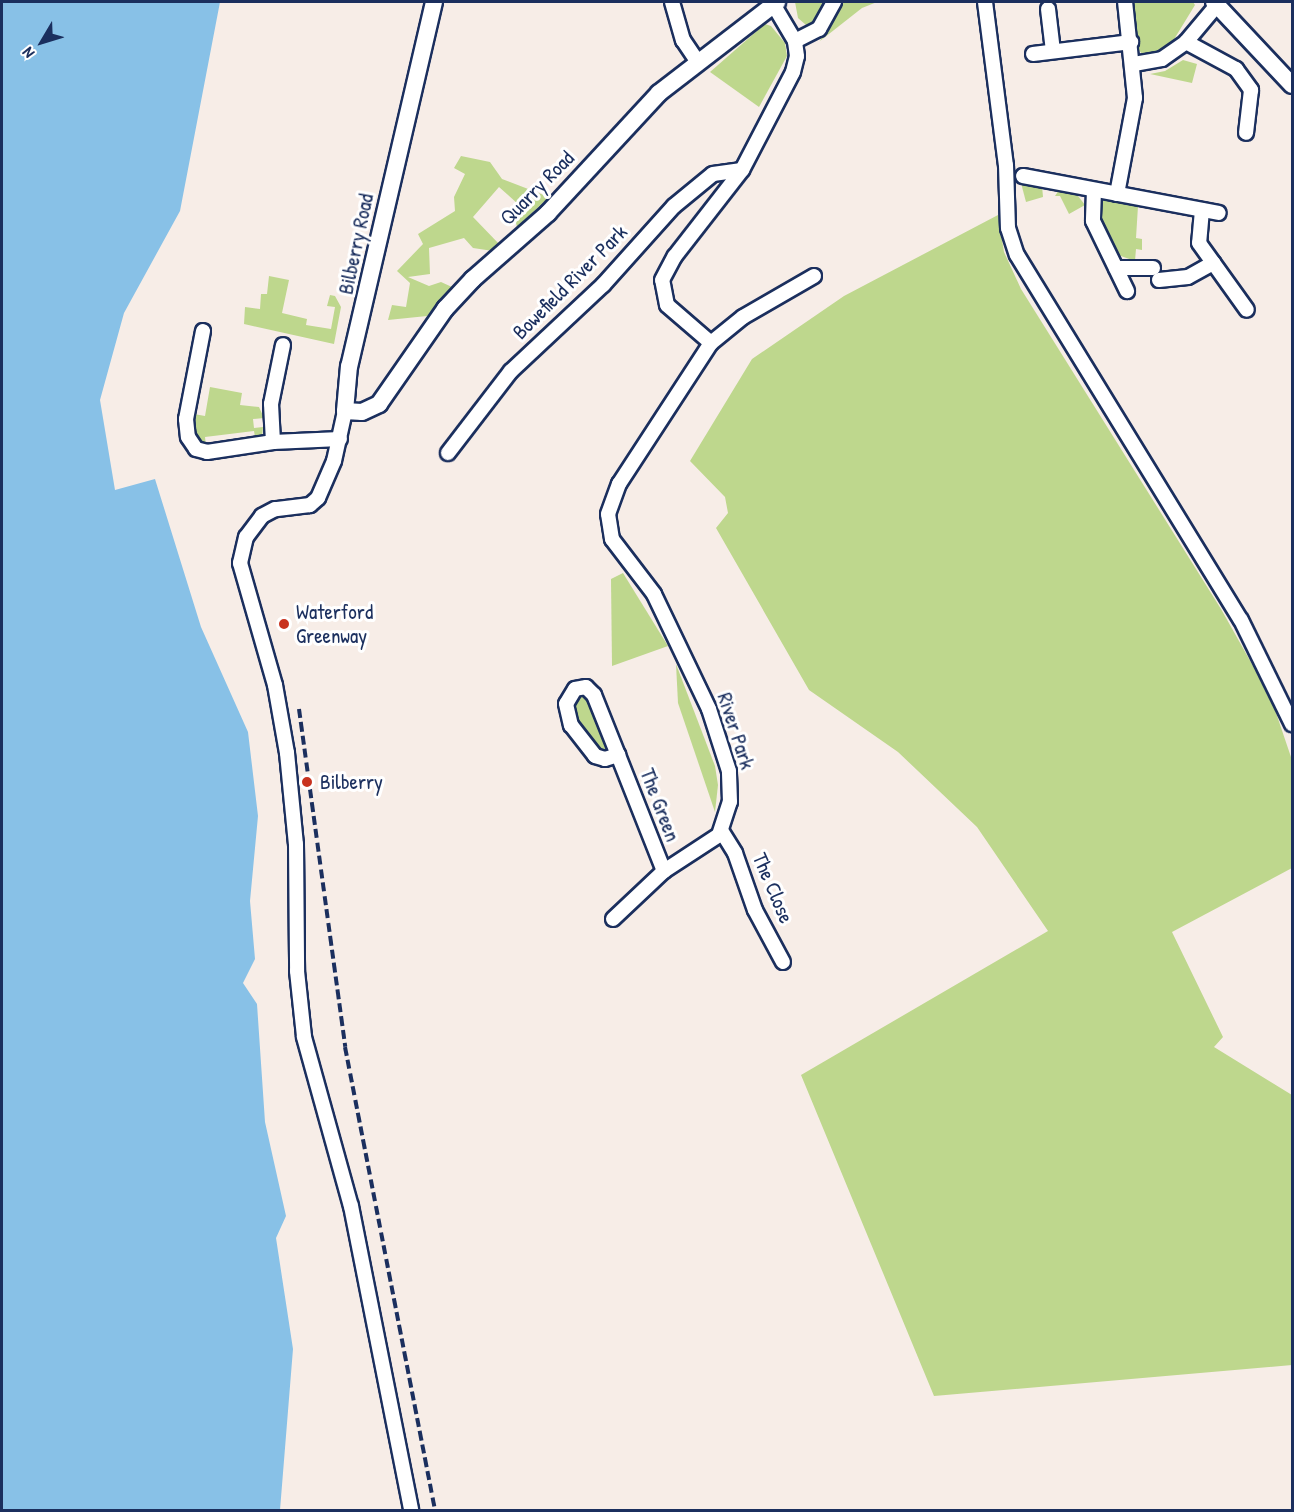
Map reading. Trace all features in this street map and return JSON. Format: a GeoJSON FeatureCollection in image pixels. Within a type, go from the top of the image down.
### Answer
{"type":"FeatureCollection","features":[{"type":"Feature","properties":{"kind":"street","name":"Bilberry Road"},"geometry":{"type":"LineString","coordinates":[[411,1510],[353,1216],[304,1037],[297,971],[295,833],[287,753],[275,685],[240,571],[242,545],[249,531],[262,516],[280,508],[307,506],[320,495],[340,439],[349,366],[434,2]]}},
{"type":"Feature","properties":{"kind":"street"},"geometry":{"type":"LineString","coordinates":[[672,2],[683,40],[697,61]]}},
{"type":"Feature","properties":{"kind":"street"},"geometry":{"type":"LineString","coordinates":[[795,41],[819,29],[834,2]]}},
{"type":"Feature","properties":{"kind":"street"},"geometry":{"type":"LineString","coordinates":[[985,2],[1006,165],[1008,228],[1017,255],[1241,620],[1293,724]]}},
{"type":"Feature","properties":{"kind":"street"},"geometry":{"type":"LineString","coordinates":[[1118,194],[1134,108],[1134,64],[1125,2]]}},
{"type":"Feature","properties":{"kind":"street","name":"Quarry Road"},"geometry":{"type":"LineString","coordinates":[[345,411],[362,412],[380,404],[463,289],[548,213],[632,120],[697,61],[775,3]]}},
{"type":"Feature","properties":{"kind":"street"},"geometry":{"type":"LineString","coordinates":[[775,3],[795,41],[797,56],[793,72],[742,170],[675,256],[662,280],[667,305],[711,343],[743,316],[814,276]]}},
{"type":"Feature","properties":{"kind":"street"},"geometry":{"type":"LineString","coordinates":[[1134,64],[1162,59],[1186,42],[1215,3],[1293,85]]}},
{"type":"Feature","properties":{"kind":"street"},"geometry":{"type":"LineString","coordinates":[[1048,9],[1053,51]]}},
{"type":"Feature","properties":{"kind":"street"},"geometry":{"type":"LineString","coordinates":[[1033,54],[1131,42]]}},
{"type":"Feature","properties":{"kind":"street"},"geometry":{"type":"LineString","coordinates":[[1186,42],[1246,79],[1252,96],[1246,133]]}},
{"type":"Feature","properties":{"kind":"street","name":"Bowefield River Park"},"geometry":{"type":"LineString","coordinates":[[448,453],[511,371],[609,279],[674,206],[713,174],[742,170]]}},
{"type":"Feature","properties":{"kind":"street"},"geometry":{"type":"LineString","coordinates":[[1023,176],[1219,213]]}},
{"type":"Feature","properties":{"kind":"street"},"geometry":{"type":"LineString","coordinates":[[1094,190],[1091,215],[1127,291]]}},
{"type":"Feature","properties":{"kind":"street"},"geometry":{"type":"LineString","coordinates":[[1202,210],[1197,238],[1247,310]]}},
{"type":"Feature","properties":{"kind":"street"},"geometry":{"type":"LineString","coordinates":[[1116,268],[1188,278],[1214,263]]}},
{"type":"Feature","properties":{"kind":"street"},"geometry":{"type":"LineString","coordinates":[[203,330],[186,419],[191,444],[207,452],[273,442],[340,439]]}},
{"type":"Feature","properties":{"kind":"street","name":"River Park"},"geometry":{"type":"LineString","coordinates":[[711,343],[619,484],[609,514],[609,530],[616,547],[646,582],[665,615],[709,709],[726,759],[731,791],[722,832]]}},
{"type":"Feature","properties":{"kind":"street"},"geometry":{"type":"LineString","coordinates":[[273,442],[271,404],[283,345]]}},
{"type":"Feature","properties":{"kind":"street","name":"The Green"},"geometry":{"type":"LineString","coordinates":[[618,755],[605,759],[595,756],[575,733],[566,704],[575,688],[586,687],[594,694],[664,871]]}},
{"type":"Feature","properties":{"kind":"street"},"geometry":{"type":"LineString","coordinates":[[612,919],[664,871],[722,832]]}},
{"type":"Feature","properties":{"kind":"street","name":"The Close"},"geometry":{"type":"LineString","coordinates":[[722,832],[735,853],[755,910],[783,962]]}},
{"type":"Feature","properties":{"kind":"green space"},"geometry":{"type":"Polygon","coordinates":[[[795,2],[826,2],[817,22],[806,25],[798,18],[795,2]]]}},
{"type":"Feature","properties":{"kind":"green space"},"geometry":{"type":"Polygon","coordinates":[[[841,2],[877,2],[862,8],[820,41],[841,2]]]}},
{"type":"Feature","properties":{"kind":"green space"},"geometry":{"type":"Polygon","coordinates":[[[1130,2],[1193,2],[1195,5],[1173,41],[1174,46],[1145,57],[1137,48],[1130,2]]]}},
{"type":"Feature","properties":{"kind":"green space"},"geometry":{"type":"Polygon","coordinates":[[[765,24],[771,26],[785,43],[787,56],[759,107],[710,72],[765,24]]]}},
{"type":"Feature","properties":{"kind":"green space"},"geometry":{"type":"Polygon","coordinates":[[[1183,60],[1197,64],[1192,83],[1150,74],[1165,71],[1183,60]]]}},
{"type":"Feature","properties":{"kind":"green space"},"geometry":{"type":"Polygon","coordinates":[[[461,156],[490,162],[502,179],[549,197],[517,227],[513,211],[518,204],[499,187],[473,217],[500,245],[493,251],[473,248],[464,238],[429,248],[430,274],[408,277],[429,286],[441,282],[452,287],[427,316],[388,320],[392,305],[406,307],[410,283],[397,271],[423,244],[418,234],[455,211],[454,197],[465,174],[454,168],[461,156]]]}},
{"type":"Feature","properties":{"kind":"green space"},"geometry":{"type":"Polygon","coordinates":[[[1021,183],[1042,186],[1043,197],[1026,202],[1021,183]]]}},
{"type":"Feature","properties":{"kind":"green space"},"geometry":{"type":"Polygon","coordinates":[[[1059,190],[1075,192],[1085,205],[1069,214],[1060,196],[1055,196],[1059,190]]]}},
{"type":"Feature","properties":{"kind":"green space"},"geometry":{"type":"Polygon","coordinates":[[[1106,199],[1138,206],[1136,238],[1142,239],[1142,250],[1136,249],[1135,261],[1118,255],[1098,217],[1100,203],[1106,199]]]}},
{"type":"Feature","properties":{"kind":"green space"},"geometry":{"type":"Polygon","coordinates":[[[998,215],[1004,252],[1021,289],[1221,609],[1271,698],[1292,760],[1292,868],[1172,932],[1223,1037],[1214,1047],[1292,1095],[1292,1365],[934,1396],[801,1075],[1048,931],[977,827],[898,752],[809,690],[716,528],[728,513],[725,497],[690,461],[752,359],[844,296],[998,215]]]}},
{"type":"Feature","properties":{"kind":"green space"},"geometry":{"type":"Polygon","coordinates":[[[269,276],[289,280],[282,313],[307,319],[306,325],[331,329],[335,307],[327,306],[330,295],[335,296],[341,307],[334,344],[244,324],[245,307],[260,309],[261,294],[267,294],[269,276]]]}},
{"type":"Feature","properties":{"kind":"green space"},"geometry":{"type":"Polygon","coordinates":[[[210,387],[242,393],[240,405],[259,407],[264,418],[253,419],[254,428],[263,427],[262,437],[255,437],[254,431],[205,437],[206,446],[201,444],[193,425],[194,414],[205,416],[210,387]]]}},
{"type":"Feature","properties":{"kind":"green space"},"geometry":{"type":"Polygon","coordinates":[[[623,573],[668,646],[612,666],[611,579],[623,573]]]}},
{"type":"Feature","properties":{"kind":"green space"},"geometry":{"type":"Polygon","coordinates":[[[676,664],[715,766],[718,785],[715,812],[678,703],[676,664]]]}},
{"type":"Feature","properties":{"kind":"green space"},"geometry":{"type":"Polygon","coordinates":[[[582,692],[588,695],[609,746],[606,753],[599,751],[576,722],[572,709],[575,698],[582,692]]]}},
{"type":"Feature","properties":{"kind":"water"},"geometry":{"type":"Polygon","coordinates":[[[2,2],[220,2],[180,211],[124,313],[100,400],[115,490],[155,479],[201,627],[248,732],[258,816],[250,901],[255,959],[243,983],[257,1004],[265,1122],[286,1216],[276,1238],[293,1349],[280,1510],[2,1510],[2,2]]]}},
{"type":"Feature","properties":{"kind":"railway"},"geometry":{"type":"LineString","coordinates":[[299,709],[345,1047],[435,1510]]}},
{"type":"Feature","properties":{"kind":"place","name":"Waterford Greenway"},"geometry":{"type":"Point","coordinates":[284,624]}},
{"type":"Feature","properties":{"kind":"place","name":"Bilberry"},"geometry":{"type":"Point","coordinates":[307,782]}}]}
